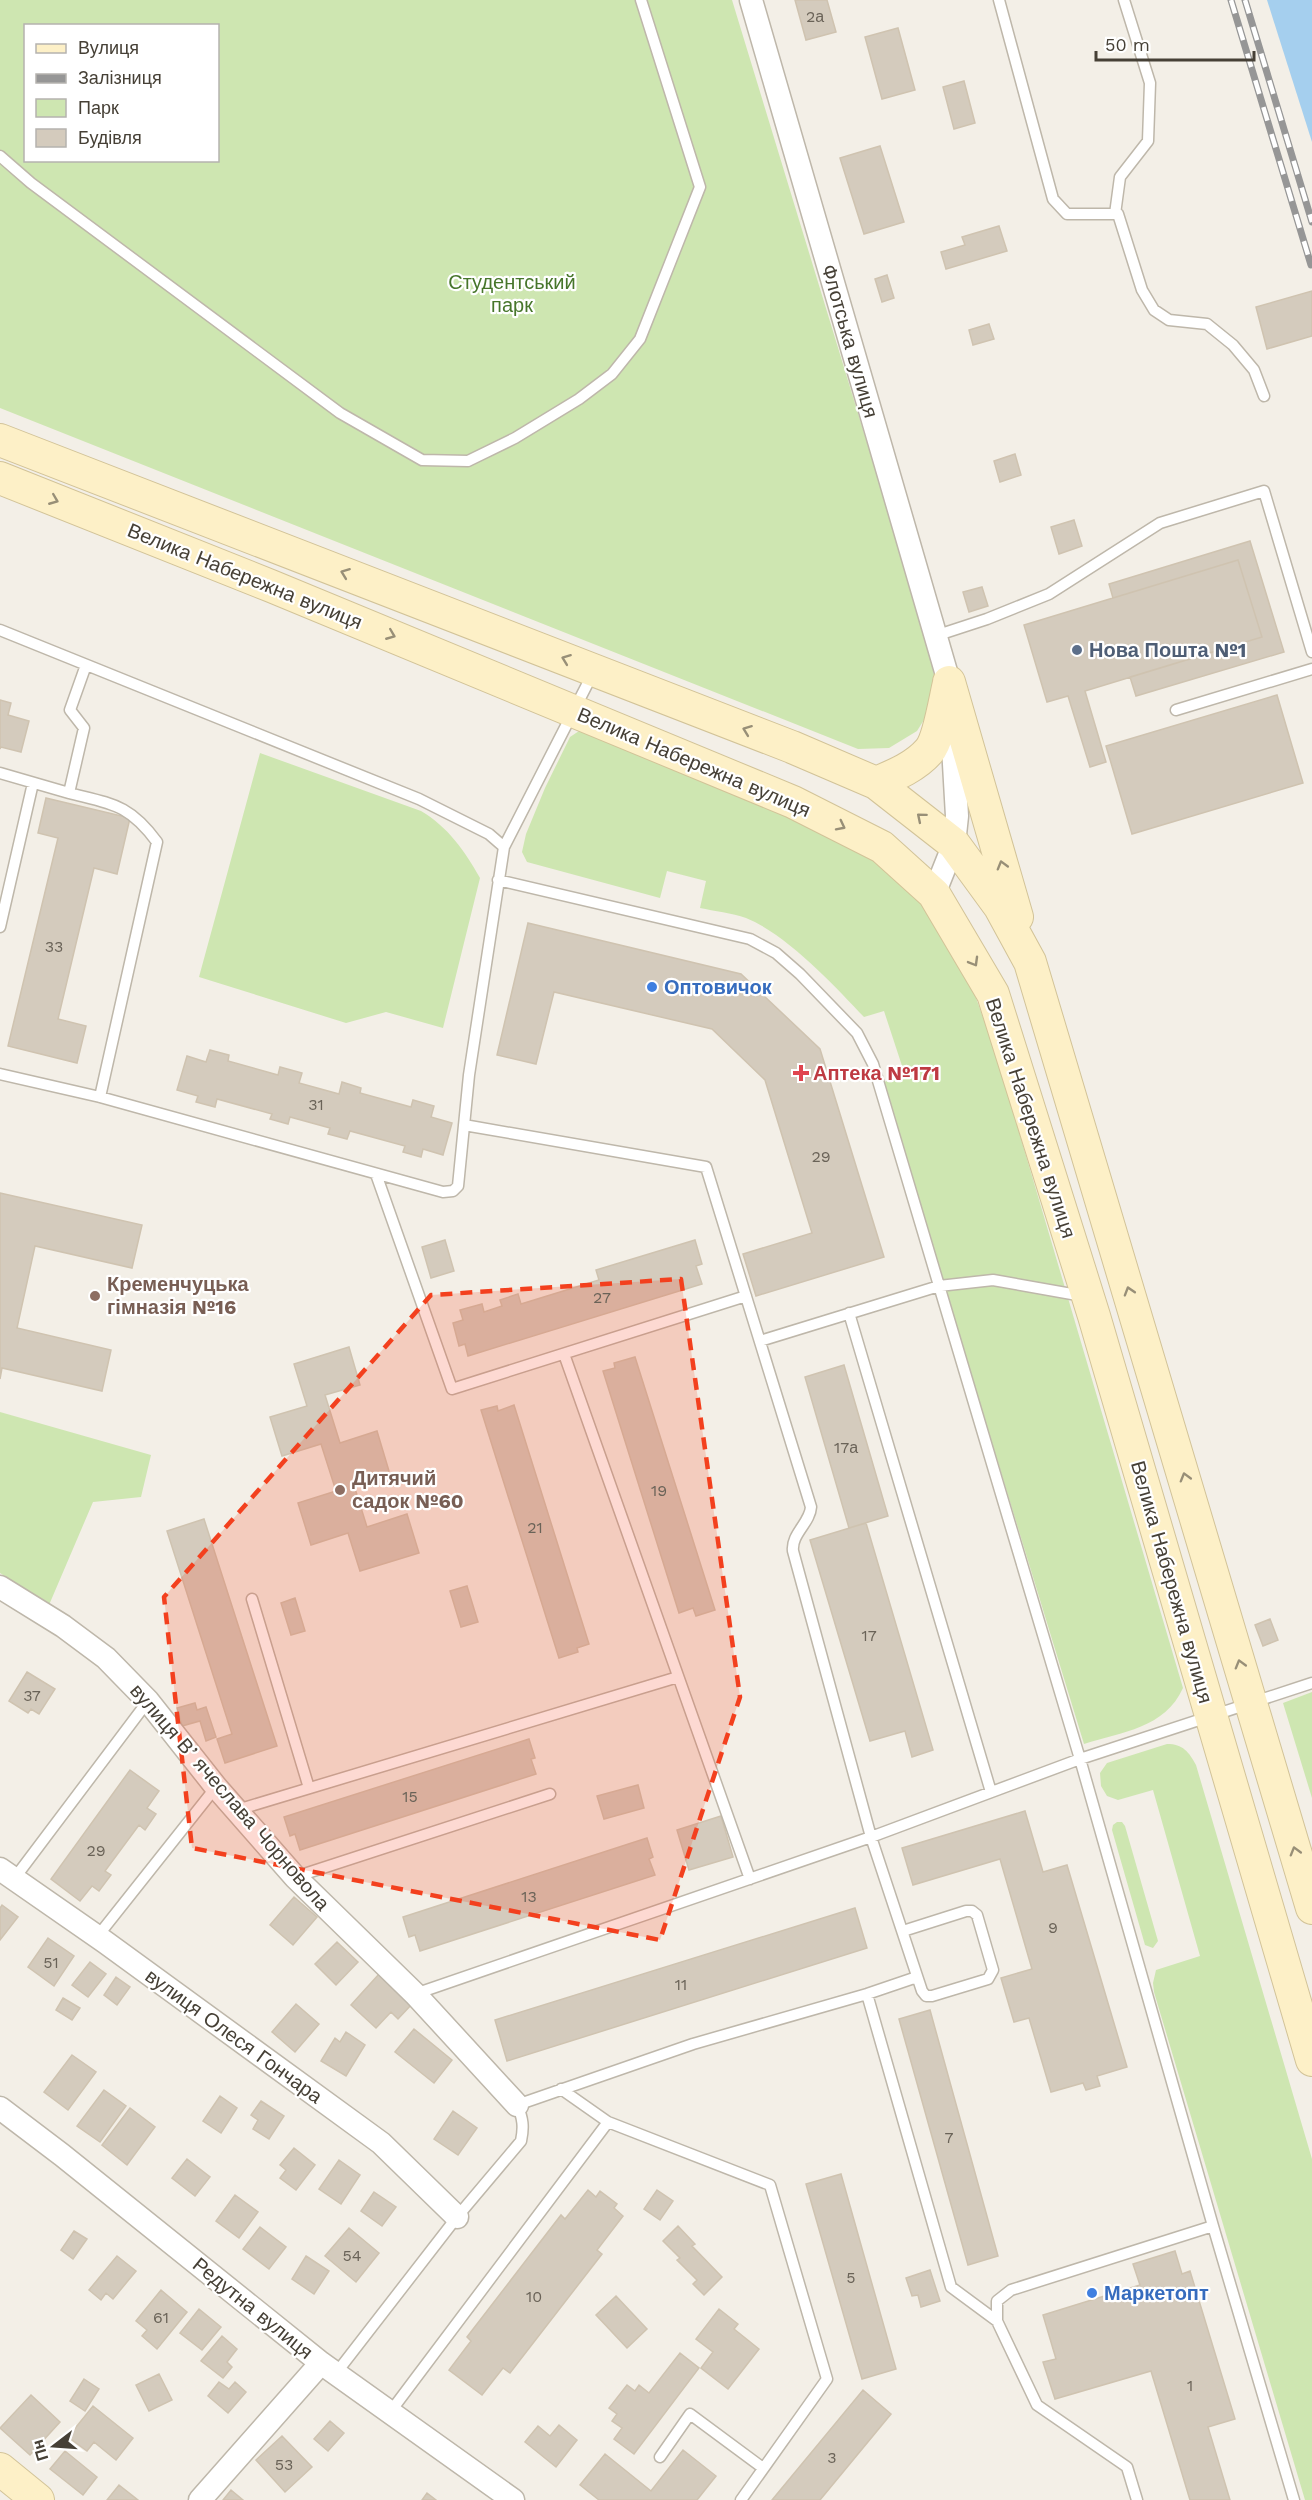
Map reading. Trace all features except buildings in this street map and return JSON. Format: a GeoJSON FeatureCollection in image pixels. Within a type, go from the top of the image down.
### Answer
{"type":"FeatureCollection","features":[{"type":"Feature","properties":{"kind":"street","name":"Флотська вулиця"},"geometry":{"type":"LineString","coordinates":[[751,0],[949,682],[957,816],[954,844],[934,894]]}},
{"type":"Feature","properties":{"kind":"street","name":"Велика Набережна вулиця"},"geometry":{"type":"LineString","coordinates":[[0,440],[792,747],[876,783],[954,844],[1000,907],[1030,962],[1312,1908]]}},
{"type":"Feature","properties":{"kind":"street","name":"Велика Набережна вулиця"},"geometry":{"type":"LineString","coordinates":[[0,478],[271,586],[793,802],[882,847],[934,894],[993,994],[1088,1297],[1312,2060]]}},
{"type":"Feature","properties":{"kind":"street"},"geometry":{"type":"LineString","coordinates":[[876,783],[902,772],[930,750],[941,719],[949,682]]}},
{"type":"Feature","properties":{"kind":"street"},"geometry":{"type":"LineString","coordinates":[[949,682],[1030,962]]}},
{"type":"Feature","properties":{"kind":"street","name":"вулиця Вʼячеслава Чорновола"},"geometry":{"type":"LineString","coordinates":[[0,1587],[63,1626],[106,1658],[147,1701],[216,1787],[295,1877],[415,1994],[517,2105]]}},
{"type":"Feature","properties":{"kind":"street","name":"вулиця Олеся Гончара"},"geometry":{"type":"LineString","coordinates":[[7,1874],[381,2143],[457,2217]]}},
{"type":"Feature","properties":{"kind":"street","name":"Редутна вулиця"},"geometry":{"type":"LineString","coordinates":[[0,2108],[329,2367],[513,2500]]}},
{"type":"Feature","properties":{"kind":"street"},"geometry":{"type":"LineString","coordinates":[[200,2500],[329,2367]]}},
{"type":"Feature","properties":{"kind":"street"},"geometry":{"type":"LineString","coordinates":[[0,2469],[39,2500]]}},
{"type":"Feature","properties":{"kind":"lane"},"geometry":{"type":"LineString","coordinates":[[0,156],[31,183],[340,413],[422,460],[468,460],[515,438],[579,399],[612,374],[630,355],[640,339],[700,187],[641,0]]}},
{"type":"Feature","properties":{"kind":"lane"},"geometry":{"type":"LineString","coordinates":[[999,0],[1053,200],[1067,214],[1118,214],[1142,290],[1154,310],[1169,320],[1207,324],[1233,345],[1254,370],[1264,396]]}},
{"type":"Feature","properties":{"kind":"lane"},"geometry":{"type":"LineString","coordinates":[[1115,214],[1120,177],[1148,141],[1150,83],[1124,0]]}},
{"type":"Feature","properties":{"kind":"lane"},"geometry":{"type":"LineString","coordinates":[[935,636],[987,620],[1049,594],[1160,524],[1264,491],[1312,652]]}},
{"type":"Feature","properties":{"kind":"lane"},"geometry":{"type":"LineString","coordinates":[[0,630],[419,799],[489,834],[504,847]]}},
{"type":"Feature","properties":{"kind":"lane"},"geometry":{"type":"LineString","coordinates":[[69,793],[84,728],[70,710],[86,664]]}},
{"type":"Feature","properties":{"kind":"lane"},"geometry":{"type":"LineString","coordinates":[[1176,710],[1312,669]]}},
{"type":"Feature","properties":{"kind":"lane"},"geometry":{"type":"LineString","coordinates":[[0,1074],[100,1097],[443,1192],[453,1191],[458,1186],[469,1076],[504,847],[595,670]]}},
{"type":"Feature","properties":{"kind":"lane"},"geometry":{"type":"LineString","coordinates":[[0,773],[117,806],[141,821],[157,842],[100,1097]]}},
{"type":"Feature","properties":{"kind":"lane"},"geometry":{"type":"LineString","coordinates":[[0,927],[33,783]]}},
{"type":"Feature","properties":{"kind":"lane"},"geometry":{"type":"LineString","coordinates":[[498,880],[750,939],[776,953],[800,974],[857,1033],[873,1064],[1080,1759],[1294,2500]]}},
{"type":"Feature","properties":{"kind":"lane"},"geometry":{"type":"LineString","coordinates":[[464,1125],[706,1167],[811,1507],[809,1516],[792,1545],[793,1551],[871,1837],[922,1991],[926,1996],[932,1996],[988,1979],[993,1970],[977,1915],[972,1911],[903,1931]]}},
{"type":"Feature","properties":{"kind":"lane"},"geometry":{"type":"LineString","coordinates":[[376,1174],[452,1389],[746,1296]]}},
{"type":"Feature","properties":{"kind":"lane"},"geometry":{"type":"LineString","coordinates":[[760,1341],[939,1286],[993,1280],[1088,1297]]}},
{"type":"Feature","properties":{"kind":"lane"},"geometry":{"type":"LineString","coordinates":[[849,1313],[991,1792]]}},
{"type":"Feature","properties":{"kind":"lane"},"geometry":{"type":"LineString","coordinates":[[564,1354],[750,1879]]}},
{"type":"Feature","properties":{"kind":"lane"},"geometry":{"type":"LineString","coordinates":[[252,1599],[309,1788]]}},
{"type":"Feature","properties":{"kind":"lane"},"geometry":{"type":"LineString","coordinates":[[236,1810],[678,1677]]}},
{"type":"Feature","properties":{"kind":"lane"},"geometry":{"type":"LineString","coordinates":[[415,1994],[871,1837],[1080,1759],[1312,1683]]}},
{"type":"Feature","properties":{"kind":"lane"},"geometry":{"type":"LineString","coordinates":[[7,1874],[147,1701]]}},
{"type":"Feature","properties":{"kind":"lane"},"geometry":{"type":"LineString","coordinates":[[97,1937],[216,1787]]}},
{"type":"Feature","properties":{"kind":"lane"},"geometry":{"type":"LineString","coordinates":[[295,1877],[550,1794]]}},
{"type":"Feature","properties":{"kind":"lane"},"geometry":{"type":"LineString","coordinates":[[329,2367],[521,2141],[524,2129],[517,2105],[693,2044],[867,1994],[917,1977]]}},
{"type":"Feature","properties":{"kind":"lane"},"geometry":{"type":"LineString","coordinates":[[867,1994],[951,2287],[997,2321]]}},
{"type":"Feature","properties":{"kind":"lane"},"geometry":{"type":"LineString","coordinates":[[561,2089],[608,2122],[770,2185],[827,2379],[741,2500]]}},
{"type":"Feature","properties":{"kind":"lane"},"geometry":{"type":"LineString","coordinates":[[391,2411],[608,2122]]}},
{"type":"Feature","properties":{"kind":"lane"},"geometry":{"type":"LineString","coordinates":[[1137,2500],[1126,2467],[1037,2405],[997,2321],[997,2301],[1011,2290],[1213,2226]]}},
{"type":"Feature","properties":{"kind":"lane"},"geometry":{"type":"LineString","coordinates":[[660,2457],[690,2414],[763,2468]]}},
{"type":"Feature","properties":{"kind":"highlighted area"},"geometry":{"type":"Polygon","coordinates":[[[681,1279],[740,1697],[660,1940],[192,1848],[164,1597],[431,1295],[681,1279]]]}},
{"type":"Feature","properties":{"kind":"green space","name":"Студентський парк"},"geometry":{"type":"Polygon","coordinates":[[[0,0],[732,0],[914,597],[935,678],[932,707],[917,731],[889,748],[858,749],[0,408],[0,0]]]}},
{"type":"Feature","properties":{"kind":"green space"},"geometry":{"type":"Polygon","coordinates":[[[582,729],[604,730],[881,859],[922,900],[975,995],[996,1054],[1183,1688],[1175,1701],[1154,1720],[1127,1732],[1084,1744],[884,1082],[905,1075],[884,1011],[864,1017],[809,962],[777,936],[746,918],[700,908],[706,881],[667,871],[660,898],[527,862],[522,852],[526,834],[545,788],[570,737],[582,729]]]}},
{"type":"Feature","properties":{"kind":"green space"},"geometry":{"type":"Polygon","coordinates":[[[260,753],[421,811],[448,832],[468,858],[480,878],[443,1028],[386,1012],[346,1023],[199,977],[260,753]]]}},
{"type":"Feature","properties":{"kind":"green space"},"geometry":{"type":"Polygon","coordinates":[[[0,1412],[151,1455],[141,1497],[93,1502],[49,1605],[0,1573],[0,1412]]]}},
{"type":"Feature","properties":{"kind":"green space"},"geometry":{"type":"Polygon","coordinates":[[[1312,1692],[1312,1798],[1283,1703],[1312,1692]]]}},
{"type":"Feature","properties":{"kind":"green space"},"geometry":{"type":"Polygon","coordinates":[[[1167,1744],[1177,1745],[1185,1750],[1196,1765],[1312,2159],[1312,2500],[1305,2500],[1154,1992],[1153,1983],[1156,1970],[1200,1956],[1153,1790],[1118,1800],[1107,1796],[1101,1786],[1100,1773],[1107,1763],[1167,1744]]]}},
{"type":"Feature","properties":{"kind":"green space"},"geometry":{"type":"Polygon","coordinates":[[[1122,1822],[1125,1826],[1158,1941],[1153,1948],[1145,1945],[1112,1830],[1113,1825],[1122,1822]]]}},
{"type":"Feature","properties":{"kind":"water"},"geometry":{"type":"Polygon","coordinates":[[[1267,0],[1312,0],[1312,142],[1267,0]]]}},
{"type":"Feature","properties":{"kind":"railway"},"geometry":{"type":"LineString","coordinates":[[1231,0],[1311,265]]}},
{"type":"Feature","properties":{"kind":"railway"},"geometry":{"type":"LineString","coordinates":[[1245,0],[1312,222]]}},
{"type":"Feature","properties":{"kind":"place","name":"Нова Пошта №1"},"geometry":{"type":"Point","coordinates":[1077,650]}},
{"type":"Feature","properties":{"kind":"place","name":"Оптовичок"},"geometry":{"type":"Point","coordinates":[652,987]}},
{"type":"Feature","properties":{"kind":"place","name":"Аптека №171"},"geometry":{"type":"Point","coordinates":[801,1073]}},
{"type":"Feature","properties":{"kind":"place","name":"Кременчуцька гімназія №16"},"geometry":{"type":"Point","coordinates":[95,1296]}},
{"type":"Feature","properties":{"kind":"place","name":"Дитячий садок №60"},"geometry":{"type":"Point","coordinates":[340,1490]}},
{"type":"Feature","properties":{"kind":"place","name":"Маркетопт"},"geometry":{"type":"Point","coordinates":[1092,2293]}}]}
